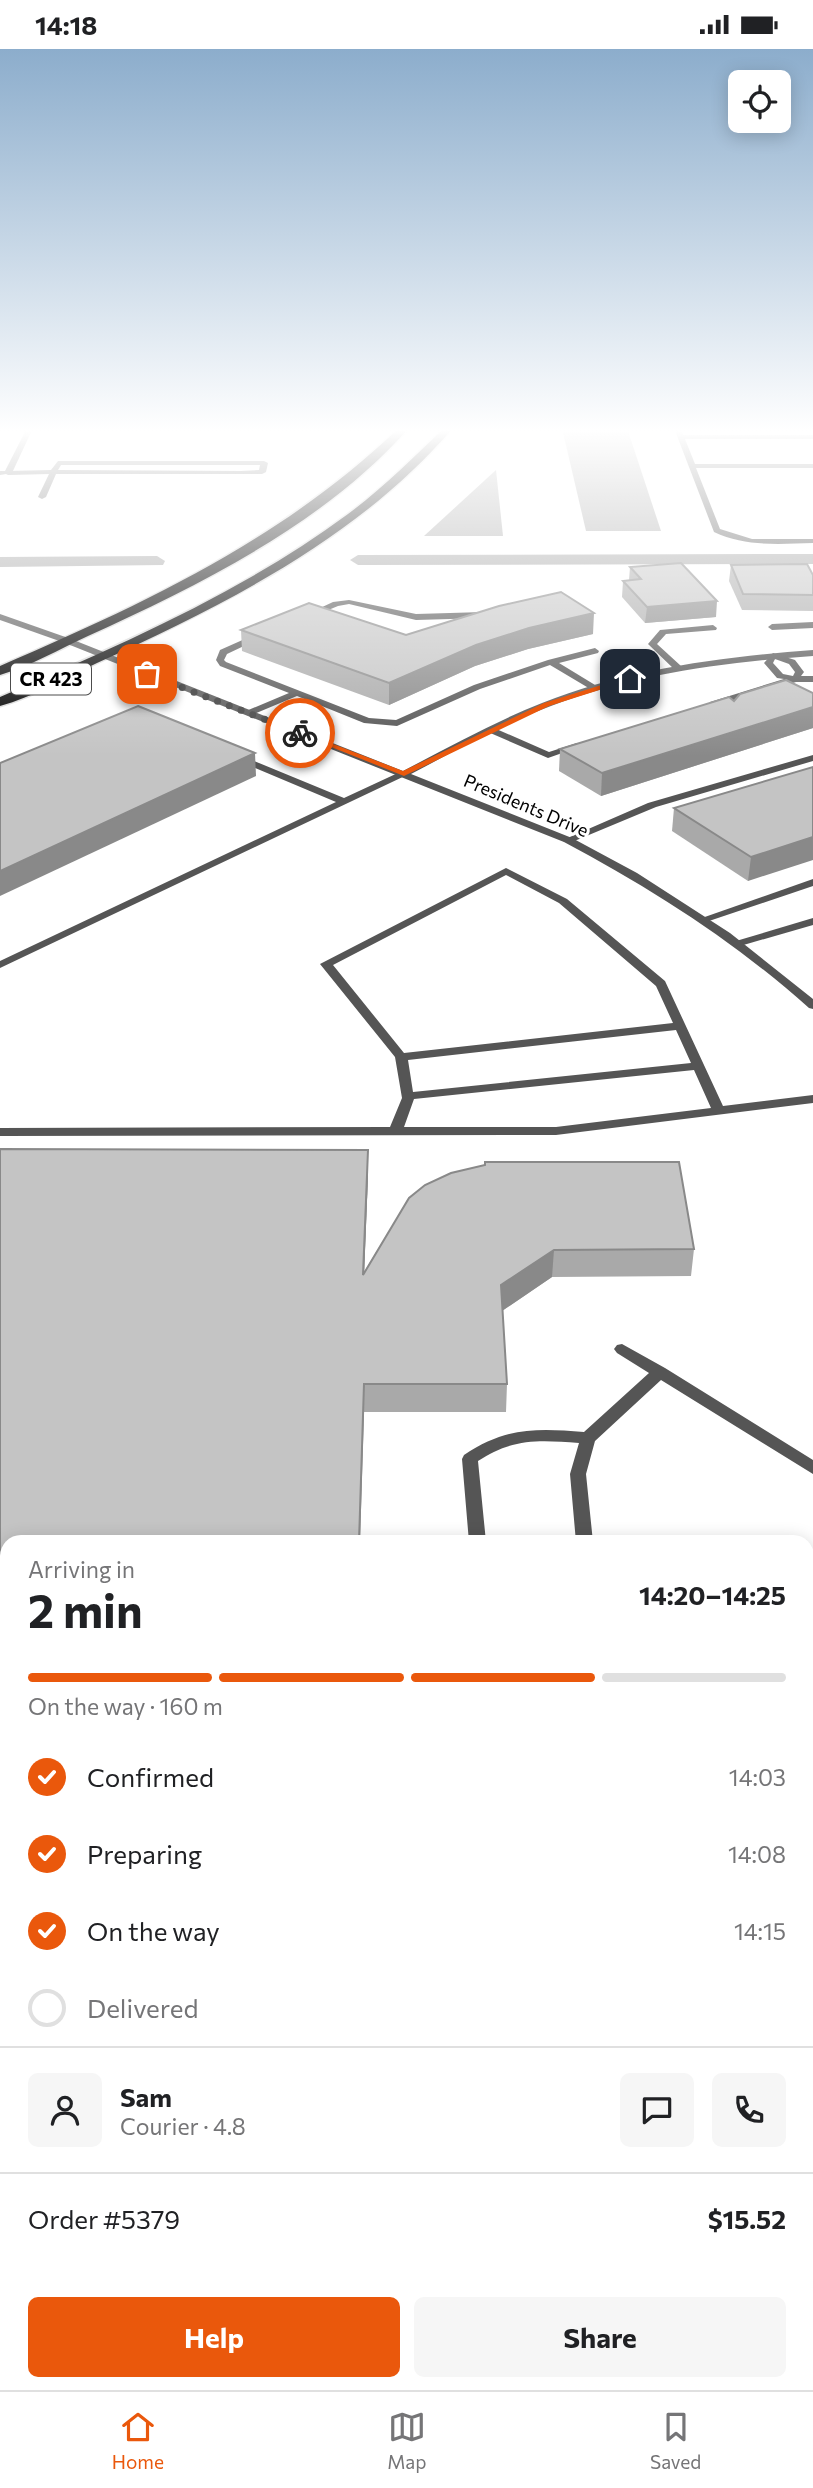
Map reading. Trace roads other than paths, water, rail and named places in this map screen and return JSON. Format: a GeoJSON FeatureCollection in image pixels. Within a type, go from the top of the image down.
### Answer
{"type":"FeatureCollection","features":[{"type":"Feature","properties":{"kind":"highway","name":"CR 423"},"geometry":{"type":"LineString","coordinates":[[0,671],[68,641],[195,578],[264,537]]}},
{"type":"Feature","properties":{"kind":"highway","name":"CR 423"},"geometry":{"type":"LineString","coordinates":[[0,702],[103,656],[214,601],[317,537]]}},
{"type":"Feature","properties":{"kind":"street"},"geometry":{"type":"LineString","coordinates":[[736,537],[754,541],[813,541]]}},
{"type":"Feature","properties":{"kind":"street"},"geometry":{"type":"LineString","coordinates":[[300,619],[336,604],[349,603],[416,617],[497,614]]}},
{"type":"Feature","properties":{"kind":"street","name":"Presidents Drive"},"geometry":{"type":"LineString","coordinates":[[0,617],[68,641],[568,840],[639,877],[705,919],[740,943],[813,1005]]}},
{"type":"Feature","properties":{"kind":"street"},"geometry":{"type":"LineString","coordinates":[[772,627],[813,625]]}},
{"type":"Feature","properties":{"kind":"street"},"geometry":{"type":"LineString","coordinates":[[678,667],[652,644],[663,632],[713,628]]}},
{"type":"Feature","properties":{"kind":"street"},"geometry":{"type":"LineString","coordinates":[[264,634],[228,649],[223,652],[220,660],[231,669],[367,722],[397,723],[477,687],[551,662],[595,651]]}},
{"type":"Feature","properties":{"kind":"street"},"geometry":{"type":"LineString","coordinates":[[0,965],[546,705],[595,688],[678,667],[813,653]]}},
{"type":"Feature","properties":{"kind":"street"},"geometry":{"type":"LineString","coordinates":[[773,656],[768,663],[780,676],[813,679]]}},
{"type":"Feature","properties":{"kind":"street"},"geometry":{"type":"LineString","coordinates":[[704,707],[795,679],[800,672],[792,662],[773,656]]}},
{"type":"Feature","properties":{"kind":"street"},"geometry":{"type":"LineString","coordinates":[[551,662],[595,688]]}},
{"type":"Feature","properties":{"kind":"street"},"geometry":{"type":"LineString","coordinates":[[249,713],[297,693]]}},
{"type":"Feature","properties":{"kind":"street"},"geometry":{"type":"LineString","coordinates":[[491,730],[548,755],[587,743]]}},
{"type":"Feature","properties":{"kind":"street"},"geometry":{"type":"LineString","coordinates":[[228,754],[344,802]]}},
{"type":"Feature","properties":{"kind":"street"},"geometry":{"type":"LineString","coordinates":[[568,840],[652,805],[813,758]]}},
{"type":"Feature","properties":{"kind":"street"},"geometry":{"type":"LineString","coordinates":[[396,1130],[408,1096],[401,1057],[326,964],[506,871],[562,901],[662,984],[718,1109]]}},
{"type":"Feature","properties":{"kind":"street"},"geometry":{"type":"LineString","coordinates":[[705,919],[813,882]]}},
{"type":"Feature","properties":{"kind":"street"},"geometry":{"type":"LineString","coordinates":[[740,943],[812,921]]}},
{"type":"Feature","properties":{"kind":"street"},"geometry":{"type":"LineString","coordinates":[[401,1057],[680,1026]]}},
{"type":"Feature","properties":{"kind":"street"},"geometry":{"type":"LineString","coordinates":[[408,1096],[698,1066]]}},
{"type":"Feature","properties":{"kind":"street"},"geometry":{"type":"LineString","coordinates":[[0,1132],[556,1131],[813,1099]]}},
{"type":"Feature","properties":{"kind":"street"},"geometry":{"type":"LineString","coordinates":[[622,1349],[813,1468]]}},
{"type":"Feature","properties":{"kind":"street"},"geometry":{"type":"LineString","coordinates":[[584,1535],[578,1474],[588,1438],[660,1372]]}},
{"type":"Feature","properties":{"kind":"street"},"geometry":{"type":"LineString","coordinates":[[477,1535],[470,1459],[489,1444],[522,1434],[588,1438]]}},
{"type":"Feature","properties":{"kind":"waterway"},"geometry":{"type":"LineString","coordinates":[[358,560],[813,559]]}},
{"type":"Feature","properties":{"kind":"waterway"},"geometry":{"type":"LineString","coordinates":[[0,562],[157,561]]}}]}
